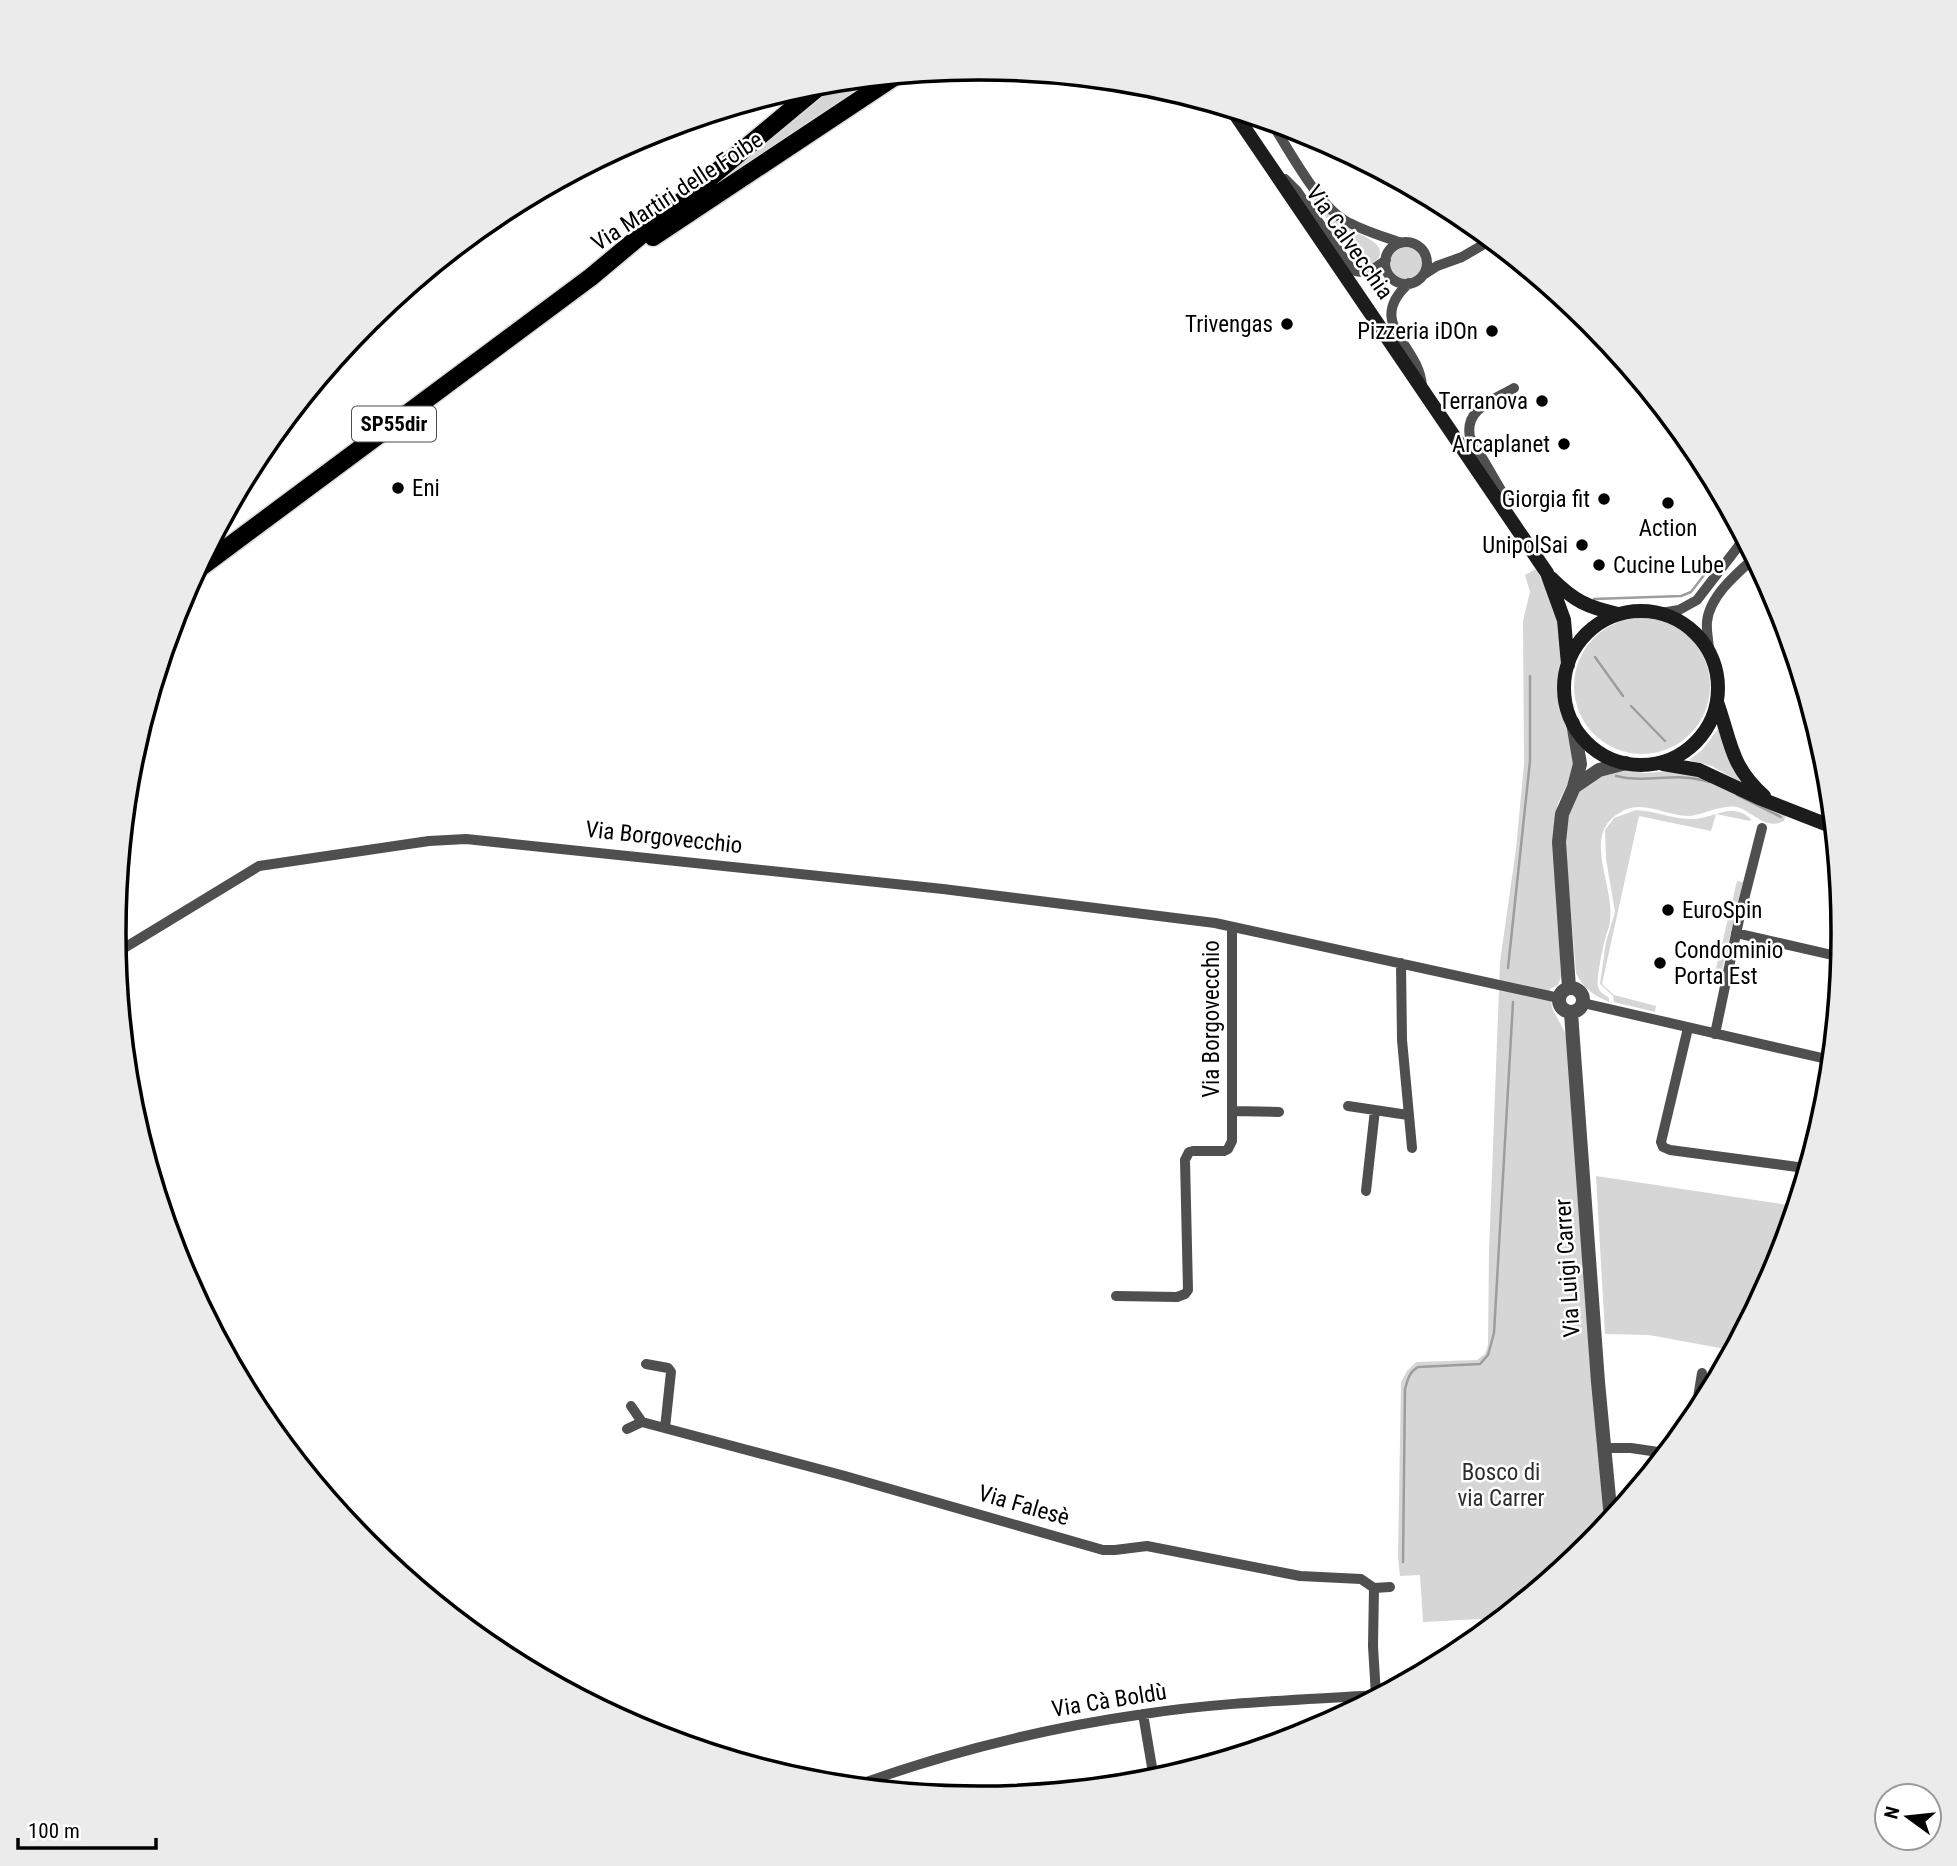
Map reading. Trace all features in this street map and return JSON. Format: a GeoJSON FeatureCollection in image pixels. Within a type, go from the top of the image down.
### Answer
{"type":"FeatureCollection","features":[{"type":"Feature","properties":{"kind":"highway","name":"Via Martiri delle Foibe"},"geometry":{"type":"LineString","coordinates":[[213,558],[591,277],[878,87]]}},
{"type":"Feature","properties":{"kind":"highway","name":"Via Martiri delle Foibe"},"geometry":{"type":"LineString","coordinates":[[591,277],[804,99]]}},
{"type":"Feature","properties":{"kind":"main road","name":"Via Calvecchia"},"geometry":{"type":"LineString","coordinates":[[1240,122],[1547,573],[1574,599],[1586,606],[1619,614]]}},
{"type":"Feature","properties":{"kind":"main road","name":"Via Calvecchia"},"geometry":{"type":"LineString","coordinates":[[1547,573],[1564,620],[1568,665]]}},
{"type":"Feature","properties":{"kind":"main road"},"geometry":{"type":"LineString","coordinates":[[1771,802],[1752,785],[1735,758],[1717,702],[1717,673],[1709,651],[1698,635],[1687,626],[1661,613],[1639,611],[1619,614],[1587,633],[1574,650],[1568,665],[1565,696],[1573,723],[1595,750],[1608,758],[1626,763],[1658,763],[1699,770],[1771,802],[1824,823]]}},
{"type":"Feature","properties":{"kind":"main road"},"geometry":{"type":"LineString","coordinates":[[1658,763],[1678,756],[1697,741],[1709,724],[1717,702]]}},
{"type":"Feature","properties":{"kind":"street"},"geometry":{"type":"LineString","coordinates":[[1280,136],[1327,205],[1343,219],[1372,233],[1401,243],[1415,244],[1438,258],[1453,260]]}},
{"type":"Feature","properties":{"kind":"street"},"geometry":{"type":"LineString","coordinates":[[1268,164],[1297,191],[1352,270],[1366,272],[1377,267],[1392,247],[1401,243]]}},
{"type":"Feature","properties":{"kind":"street"},"geometry":{"type":"LineString","coordinates":[[1372,233],[1386,258],[1391,277],[1409,283]]}},
{"type":"Feature","properties":{"kind":"street"},"geometry":{"type":"LineString","coordinates":[[1422,386],[1417,365],[1391,319],[1393,301],[1409,283],[1481,245]]}},
{"type":"Feature","properties":{"kind":"street"},"geometry":{"type":"LineString","coordinates":[[1423,251],[1427,261],[1423,275]]}},
{"type":"Feature","properties":{"kind":"street"},"geometry":{"type":"LineString","coordinates":[[1507,512],[1505,497],[1468,429],[1469,420],[1478,409],[1514,388]]}},
{"type":"Feature","properties":{"kind":"street"},"geometry":{"type":"LineString","coordinates":[[1661,613],[1679,610],[1697,600],[1738,547]]}},
{"type":"Feature","properties":{"kind":"street"},"geometry":{"type":"LineString","coordinates":[[1709,651],[1707,623],[1713,605],[1732,579],[1747,565]]}},
{"type":"Feature","properties":{"kind":"street"},"geometry":{"type":"LineString","coordinates":[[1573,723],[1580,764],[1574,787],[1565,804],[1559,834],[1564,993],[1562,1009],[1577,1008],[1688,1028],[1822,1058]]}},
{"type":"Feature","properties":{"kind":"street"},"geometry":{"type":"LineString","coordinates":[[1574,787],[1600,770],[1626,763]]}},
{"type":"Feature","properties":{"kind":"street"},"geometry":{"type":"LineString","coordinates":[[1714,1034],[1762,828]]}},
{"type":"Feature","properties":{"kind":"street","name":"Via Borgovecchio"},"geometry":{"type":"LineString","coordinates":[[126,947],[259,866],[429,841],[466,839],[1113,909],[1232,927],[1401,963],[1564,993]]}},
{"type":"Feature","properties":{"kind":"street","name":"Via Borgovecchio"},"geometry":{"type":"LineString","coordinates":[[1116,1296],[1177,1297],[1188,1290],[1185,1160],[1189,1152],[1228,1149],[1232,1141],[1232,927]]}},
{"type":"Feature","properties":{"kind":"street"},"geometry":{"type":"LineString","coordinates":[[1736,933],[1830,955]]}},
{"type":"Feature","properties":{"kind":"street"},"geometry":{"type":"LineString","coordinates":[[1401,963],[1402,1040],[1412,1148]]}},
{"type":"Feature","properties":{"kind":"street"},"geometry":{"type":"LineString","coordinates":[[1564,993],[1581,993],[1577,1008]]}},
{"type":"Feature","properties":{"kind":"street","name":"Via Luigi Carrer"},"geometry":{"type":"LineString","coordinates":[[1577,1008],[1610,1505]]}},
{"type":"Feature","properties":{"kind":"street"},"geometry":{"type":"LineString","coordinates":[[1688,1028],[1661,1142],[1663,1147],[1681,1152],[1798,1167]]}},
{"type":"Feature","properties":{"kind":"street"},"geometry":{"type":"LineString","coordinates":[[1348,1106],[1408,1115]]}},
{"type":"Feature","properties":{"kind":"street"},"geometry":{"type":"LineString","coordinates":[[1366,1191],[1375,1110]]}},
{"type":"Feature","properties":{"kind":"street","name":"Via Borgovecchio"},"geometry":{"type":"LineString","coordinates":[[1232,1111],[1279,1112]]}},
{"type":"Feature","properties":{"kind":"street"},"geometry":{"type":"LineString","coordinates":[[646,1364],[668,1368],[671,1372],[666,1428]]}},
{"type":"Feature","properties":{"kind":"street"},"geometry":{"type":"LineString","coordinates":[[1700,1387],[1702,1373]]}},
{"type":"Feature","properties":{"kind":"street"},"geometry":{"type":"LineString","coordinates":[[627,1429],[642,1422],[631,1406]]}},
{"type":"Feature","properties":{"kind":"street","name":"Via Falesè"},"geometry":{"type":"LineString","coordinates":[[642,1422],[1103,1549],[1147,1546],[1300,1576],[1361,1579],[1374,1588],[1390,1587]]}},
{"type":"Feature","properties":{"kind":"street"},"geometry":{"type":"LineString","coordinates":[[1604,1448],[1655,1452]]}},
{"type":"Feature","properties":{"kind":"street"},"geometry":{"type":"LineString","coordinates":[[1374,1588],[1373,1646],[1376,1687]]}},
{"type":"Feature","properties":{"kind":"street","name":"Via Cà Boldù"},"geometry":{"type":"LineString","coordinates":[[876,1779],[1015,1738],[1143,1714],[1242,1703],[1360,1696]]}},
{"type":"Feature","properties":{"kind":"street"},"geometry":{"type":"LineString","coordinates":[[1143,1714],[1152,1767]]}},
{"type":"Feature","properties":{"kind":"green space"},"geometry":{"type":"Polygon","coordinates":[[[869,88],[709,194],[705,187],[812,97],[869,88]]]}},
{"type":"Feature","properties":{"kind":"green space"},"geometry":{"type":"Polygon","coordinates":[[[1310,190],[1338,221],[1378,247],[1378,259],[1370,267],[1367,263],[1362,264],[1355,260],[1308,191],[1310,190]]]}},
{"type":"Feature","properties":{"kind":"green space"},"geometry":{"type":"Polygon","coordinates":[[[1406,245],[1418,250],[1423,262],[1418,274],[1406,279],[1394,274],[1389,262],[1394,250],[1406,245]]]}},
{"type":"Feature","properties":{"kind":"green space","name":"Bosco di via Carrer"},"geometry":{"type":"Polygon","coordinates":[[[1536,569],[1557,608],[1562,644],[1557,694],[1575,760],[1573,773],[1558,803],[1554,824],[1561,977],[1558,985],[1550,989],[1552,1008],[1567,1036],[1604,1511],[1541,1574],[1484,1619],[1423,1622],[1420,1575],[1400,1576],[1398,1557],[1401,1382],[1416,1362],[1477,1360],[1485,1354],[1488,1345],[1500,962],[1516,849],[1524,764],[1523,621],[1530,592],[1525,575],[1536,569]]]}},
{"type":"Feature","properties":{"kind":"green space"},"geometry":{"type":"Polygon","coordinates":[[[1642,618],[1668,623],[1690,638],[1705,660],[1710,686],[1705,712],[1690,734],[1668,749],[1642,754],[1616,749],[1594,734],[1579,712],[1574,686],[1579,660],[1594,638],[1616,623],[1642,618]]]}},
{"type":"Feature","properties":{"kind":"green space"},"geometry":{"type":"Polygon","coordinates":[[[1718,729],[1733,767],[1745,785],[1712,766],[1689,760],[1702,750],[1718,729]]]}},
{"type":"Feature","properties":{"kind":"green space"},"geometry":{"type":"Polygon","coordinates":[[[1622,770],[1645,773],[1687,770],[1786,814],[1784,821],[1772,824],[1734,807],[1688,816],[1638,807],[1621,812],[1608,822],[1602,835],[1601,850],[1610,915],[1598,983],[1599,989],[1609,998],[1609,1002],[1589,990],[1576,973],[1565,841],[1568,813],[1578,792],[1594,777],[1622,770]]]}},
{"type":"Feature","properties":{"kind":"green space"},"geometry":{"type":"Polygon","coordinates":[[[1636,810],[1692,819],[1722,812],[1737,811],[1751,819],[1750,821],[1716,814],[1711,831],[1639,816],[1602,984],[1614,995],[1656,1006],[1655,1012],[1614,1002],[1613,996],[1600,984],[1606,942],[1615,912],[1606,859],[1605,830],[1614,818],[1636,810]]]}},
{"type":"Feature","properties":{"kind":"green space"},"geometry":{"type":"Polygon","coordinates":[[[1737,881],[1743,882],[1720,978],[1714,977],[1737,881]]]}},
{"type":"Feature","properties":{"kind":"green space"},"geometry":{"type":"Polygon","coordinates":[[[1596,1176],[1787,1205],[1766,1259],[1723,1348],[1649,1335],[1605,1334],[1596,1176]]]}},
{"type":"Feature","properties":{"kind":"waterway"},"geometry":{"type":"LineString","coordinates":[[1594,599],[1681,596],[1691,592],[1711,566]]}},
{"type":"Feature","properties":{"kind":"waterway"},"geometry":{"type":"LineString","coordinates":[[1595,657],[1623,696]]}},
{"type":"Feature","properties":{"kind":"waterway"},"geometry":{"type":"LineString","coordinates":[[1508,968],[1530,761],[1530,676]]}},
{"type":"Feature","properties":{"kind":"waterway"},"geometry":{"type":"LineString","coordinates":[[1631,706],[1665,741]]}},
{"type":"Feature","properties":{"kind":"waterway"},"geometry":{"type":"LineString","coordinates":[[1616,776],[1640,779],[1685,778],[1709,782]]}},
{"type":"Feature","properties":{"kind":"waterway"},"geometry":{"type":"LineString","coordinates":[[1737,795],[1781,817]]}},
{"type":"Feature","properties":{"kind":"waterway"},"geometry":{"type":"LineString","coordinates":[[1403,1562],[1405,1389],[1408,1379],[1418,1367],[1480,1364],[1488,1355],[1494,1333],[1513,1002]]}},
{"type":"Feature","properties":{"kind":"place","name":"Trivengas"},"geometry":{"type":"Point","coordinates":[1287,324]}},
{"type":"Feature","properties":{"kind":"place","name":"Pizzeria iDOn"},"geometry":{"type":"Point","coordinates":[1492,331]}},
{"type":"Feature","properties":{"kind":"place","name":"Terranova"},"geometry":{"type":"Point","coordinates":[1542,401]}},
{"type":"Feature","properties":{"kind":"place","name":"Arcaplanet"},"geometry":{"type":"Point","coordinates":[1564,444]}},
{"type":"Feature","properties":{"kind":"place","name":"Eni"},"geometry":{"type":"Point","coordinates":[398,488]}},
{"type":"Feature","properties":{"kind":"place","name":"Giorgia fit"},"geometry":{"type":"Point","coordinates":[1604,499]}},
{"type":"Feature","properties":{"kind":"place","name":"Action"},"geometry":{"type":"Point","coordinates":[1668,503]}},
{"type":"Feature","properties":{"kind":"place","name":"UnipolSai"},"geometry":{"type":"Point","coordinates":[1582,545]}},
{"type":"Feature","properties":{"kind":"place","name":"Cucine Lube"},"geometry":{"type":"Point","coordinates":[1599,565]}},
{"type":"Feature","properties":{"kind":"place","name":"EuroSpin"},"geometry":{"type":"Point","coordinates":[1668,910]}},
{"type":"Feature","properties":{"kind":"place","name":"Condominio Porta Est"},"geometry":{"type":"Point","coordinates":[1660,963]}}]}
